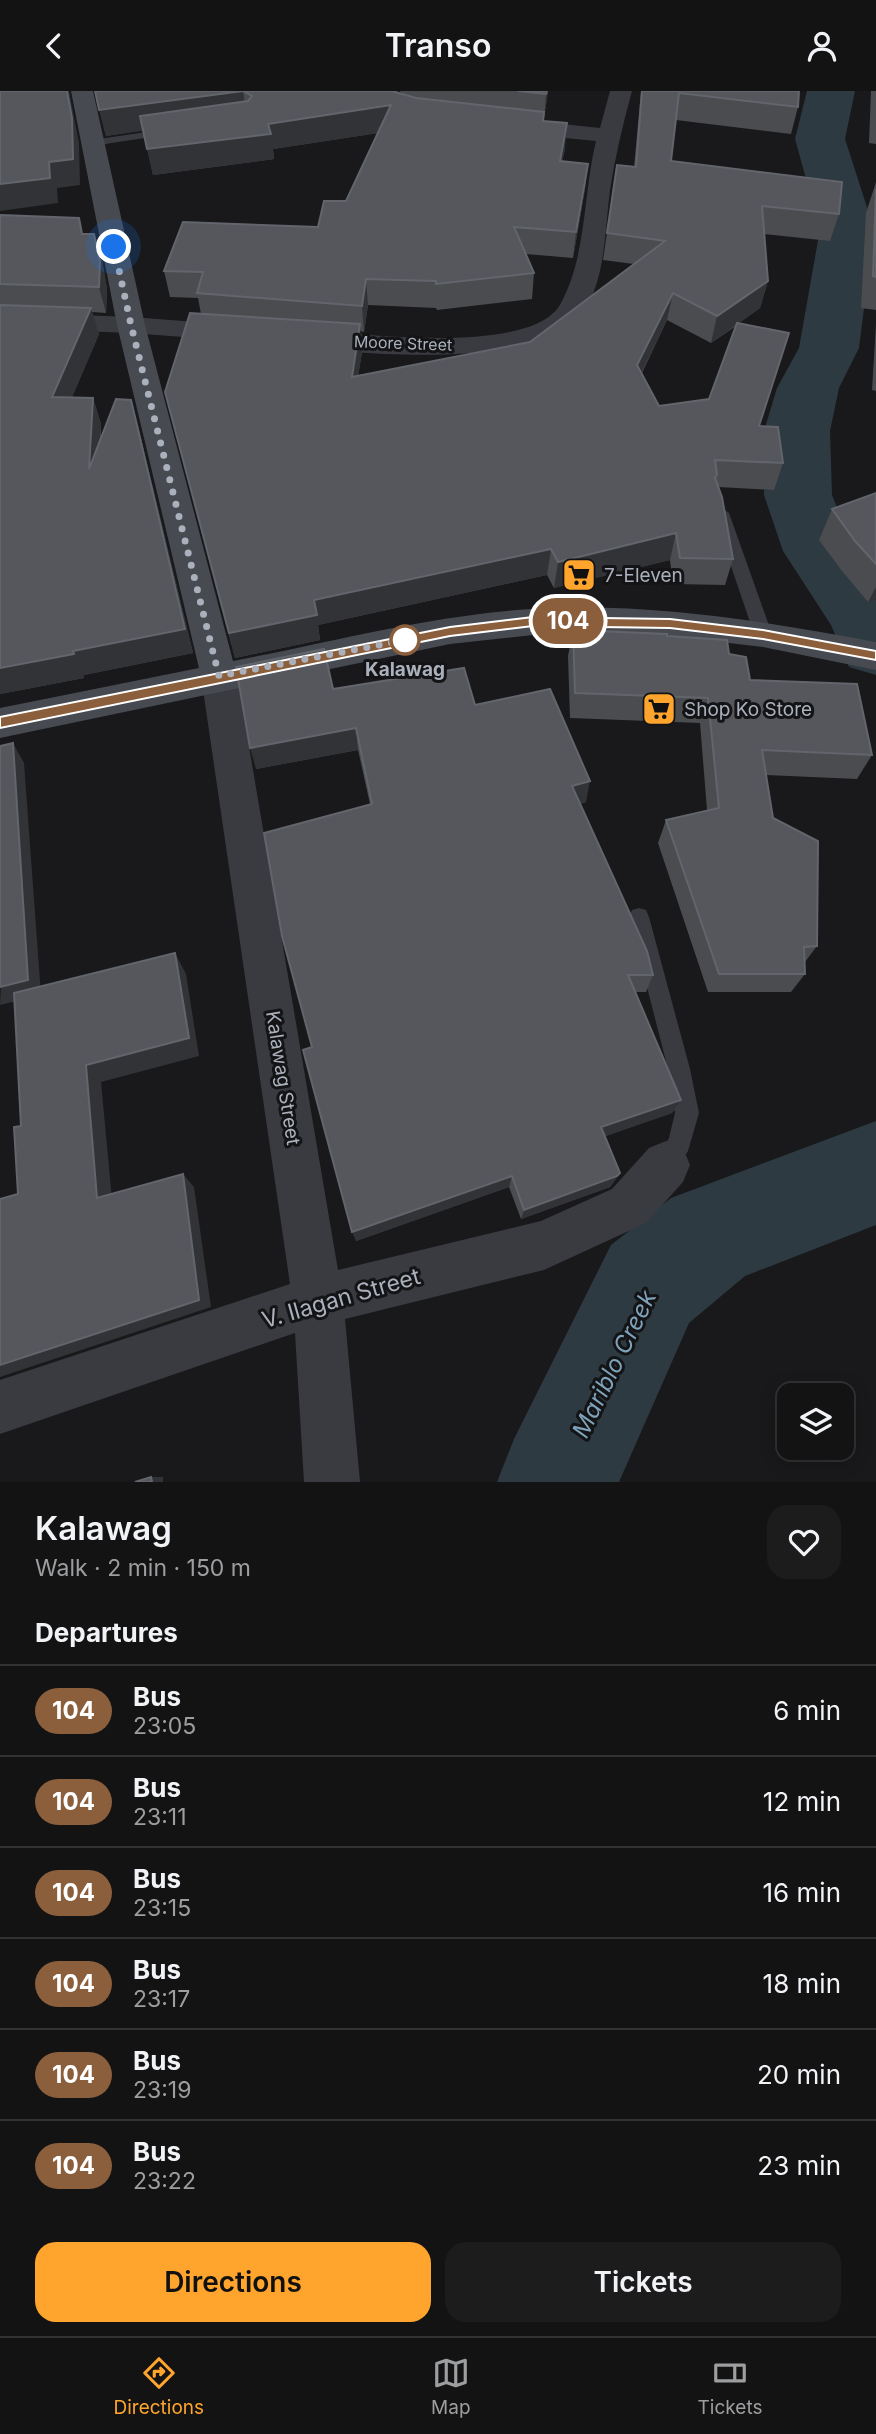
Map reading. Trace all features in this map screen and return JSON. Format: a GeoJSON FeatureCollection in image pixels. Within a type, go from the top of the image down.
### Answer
{"type":"FeatureCollection","features":[{"type":"Feature","properties":{"kind":"street"},"geometry":{"type":"LineString","coordinates":[[82,91],[131,325],[219,676]]}},
{"type":"Feature","properties":{"kind":"street","name":"Moore Street"},"geometry":{"type":"LineString","coordinates":[[282,336],[420,346],[475,344],[538,335],[560,325],[582,286],[609,136],[621,91]]}},
{"type":"Feature","properties":{"kind":"street"},"geometry":{"type":"LineString","coordinates":[[497,124],[609,136]]}},
{"type":"Feature","properties":{"kind":"street"},"geometry":{"type":"LineString","coordinates":[[0,320],[131,325],[254,334]]}},
{"type":"Feature","properties":{"kind":"street"},"geometry":{"type":"LineString","coordinates":[[0,723],[219,676],[450,631],[533,622],[670,623],[763,635],[862,653]]}},
{"type":"Feature","properties":{"kind":"street","name":"Kalawag Street"},"geometry":{"type":"LineString","coordinates":[[219,676],[318,1300],[332,1482]]}},
{"type":"Feature","properties":{"kind":"street","name":"V. Ilagan Street"},"geometry":{"type":"LineString","coordinates":[[0,1407],[318,1300],[544,1245],[629,1206],[666,1165]]}},
{"type":"Feature","properties":{"kind":"lane"},"geometry":{"type":"LineString","coordinates":[[92,143],[173,131]]}},
{"type":"Feature","properties":{"kind":"lane"},"geometry":{"type":"LineString","coordinates":[[718,504],[763,635]]}},
{"type":"Feature","properties":{"kind":"lane"},"geometry":{"type":"LineString","coordinates":[[639,917],[679,1069],[687,1113],[680,1143],[666,1165]]}},
{"type":"Feature","properties":{"kind":"building"},"geometry":{"type":"Polygon","coordinates":[[[0,91],[67,91],[72,118],[73,159],[49,162],[50,178],[0,184],[0,91]]]}},
{"type":"Feature","properties":{"kind":"building"},"geometry":{"type":"Polygon","coordinates":[[[95,91],[243,91],[99,110],[95,91]]]}},
{"type":"Feature","properties":{"kind":"building"},"geometry":{"type":"Polygon","coordinates":[[[243,91],[392,91],[416,98],[544,112],[543,121],[567,123],[560,161],[588,164],[576,232],[514,227],[534,273],[436,284],[436,281],[366,279],[362,306],[197,293],[203,272],[164,271],[183,222],[318,227],[324,201],[346,201],[391,105],[268,124],[271,134],[147,149],[140,116],[248,101],[252,96],[243,91]]]}},
{"type":"Feature","properties":{"kind":"building"},"geometry":{"type":"Polygon","coordinates":[[[518,91],[547,91],[546,94],[518,91]]]}},
{"type":"Feature","properties":{"kind":"building"},"geometry":{"type":"Polygon","coordinates":[[[642,91],[799,91],[798,107],[679,93],[671,161],[842,182],[839,214],[762,206],[768,281],[717,316],[673,293],[637,365],[659,406],[709,399],[737,323],[789,333],[759,426],[778,427],[783,463],[715,460],[715,478],[722,497],[733,559],[680,558],[676,533],[558,562],[551,549],[314,600],[317,615],[229,633],[165,392],[190,313],[360,324],[352,377],[530,342],[665,241],[607,233],[617,165],[636,167],[642,91]]]}},
{"type":"Feature","properties":{"kind":"building"},"geometry":{"type":"Polygon","coordinates":[[[876,189],[876,277],[873,276],[876,189]]]}},
{"type":"Feature","properties":{"kind":"building"},"geometry":{"type":"Polygon","coordinates":[[[0,215],[79,218],[82,234],[94,234],[100,262],[99,287],[0,284],[0,215]]]}},
{"type":"Feature","properties":{"kind":"building"},"geometry":{"type":"Polygon","coordinates":[[[0,305],[91,308],[52,397],[93,398],[89,469],[116,399],[131,400],[185,629],[0,668],[0,305]]]}},
{"type":"Feature","properties":{"kind":"building"},"geometry":{"type":"Polygon","coordinates":[[[876,493],[876,564],[832,509],[876,493]]]}},
{"type":"Feature","properties":{"kind":"building"},"geometry":{"type":"Polygon","coordinates":[[[573,630],[727,640],[729,654],[746,657],[750,680],[857,684],[872,755],[762,750],[773,818],[818,841],[817,946],[804,947],[805,974],[719,974],[666,820],[719,808],[708,698],[575,693],[573,630]]]}},
{"type":"Feature","properties":{"kind":"building"},"geometry":{"type":"Polygon","coordinates":[[[324,649],[333,689],[464,668],[475,705],[550,689],[590,781],[572,786],[647,951],[653,975],[628,975],[681,1100],[601,1127],[620,1173],[617,1176],[524,1210],[512,1176],[352,1232],[303,1050],[312,1047],[282,936],[264,833],[372,804],[356,728],[250,748],[236,667],[324,649]]]}},
{"type":"Feature","properties":{"kind":"building"},"geometry":{"type":"Polygon","coordinates":[[[13,743],[28,980],[0,987],[0,746],[13,743]]]}},
{"type":"Feature","properties":{"kind":"building"},"geometry":{"type":"Polygon","coordinates":[[[175,953],[189,1038],[86,1065],[97,1198],[183,1174],[199,1300],[0,1365],[0,1199],[18,1194],[14,1127],[21,1126],[14,993],[175,953]]]}},
{"type":"Feature","properties":{"kind":"building"},"geometry":{"type":"Polygon","coordinates":[[[151,1477],[152,1482],[135,1482],[151,1477]]]}},
{"type":"Feature","properties":{"kind":"waterway","name":"Mariblo Creek"},"geometry":{"type":"LineString","coordinates":[[831,91],[820,139],[847,229],[829,348],[808,388],[797,431],[798,495],[819,551],[866,618],[876,646]]}},
{"type":"Feature","properties":{"kind":"waterway","name":"Mariblo Creek"},"geometry":{"type":"LineString","coordinates":[[557,1482],[650,1284],[709,1236],[876,1173]]}},
{"type":"Feature","properties":{"kind":"bus line","name":"104"},"geometry":{"type":"LineString","coordinates":[[0,723],[219,676],[450,631],[533,622],[670,623],[763,635],[876,656]]}},
{"type":"Feature","properties":{"kind":"place","name":"7-Eleven"},"geometry":{"type":"Point","coordinates":[579,575]}},
{"type":"Feature","properties":{"kind":"place","name":"Kalawag"},"geometry":{"type":"Point","coordinates":[405,640]}},
{"type":"Feature","properties":{"kind":"place","name":"Shop Ko Store"},"geometry":{"type":"Point","coordinates":[659,709]}},
{"type":"Feature","properties":{"kind":"route"},"geometry":{"type":"LineString","coordinates":[[114,247],[219,676],[405,640]]}}]}
